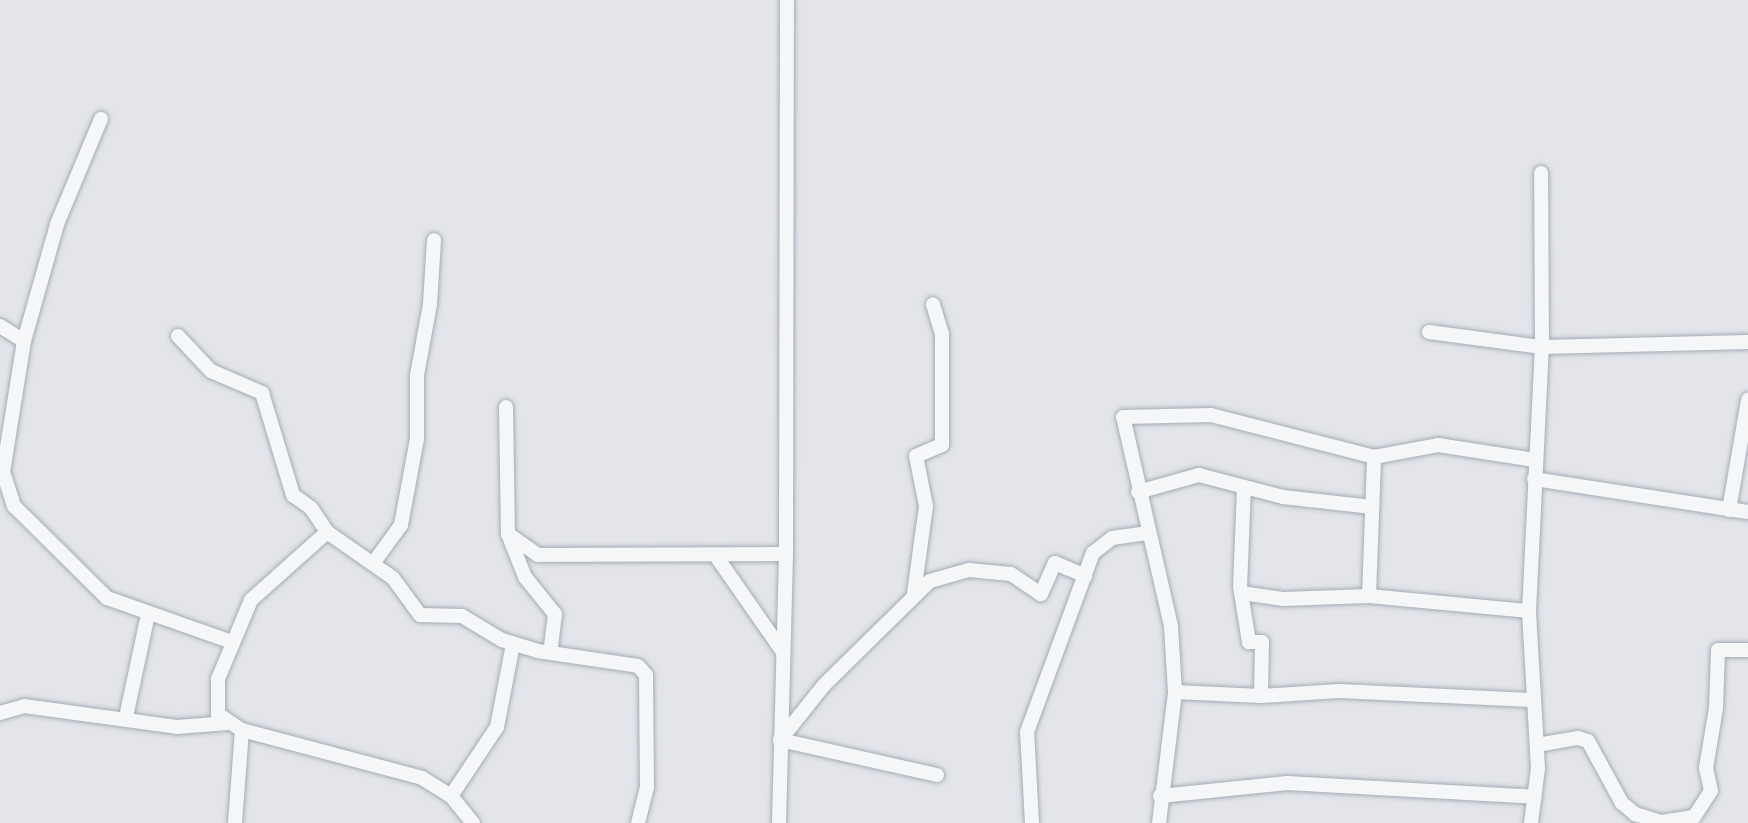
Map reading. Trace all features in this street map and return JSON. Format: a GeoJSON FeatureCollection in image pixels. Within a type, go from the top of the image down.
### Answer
{"type":"FeatureCollection","features":[{"type":"Feature","properties":{"kind":"street"},"geometry":{"type":"LineString","coordinates":[[779,823],[786,554],[787,0]]}},
{"type":"Feature","properties":{"kind":"street"},"geometry":{"type":"LineString","coordinates":[[101,119],[57,224],[6,409],[1,471],[7,492],[26,521],[107,598],[232,642]]}},
{"type":"Feature","properties":{"kind":"street"},"geometry":{"type":"LineString","coordinates":[[1531,823],[1537,745],[1531,700],[1529,611],[1542,347],[1541,173]]}},
{"type":"Feature","properties":{"kind":"street"},"geometry":{"type":"LineString","coordinates":[[374,562],[401,525],[417,439],[417,375],[430,304],[434,240]]}},
{"type":"Feature","properties":{"kind":"street"},"geometry":{"type":"LineString","coordinates":[[914,593],[926,506],[916,456],[942,445],[942,334],[933,304]]}},
{"type":"Feature","properties":{"kind":"street"},"geometry":{"type":"LineString","coordinates":[[0,326],[24,341]]}},
{"type":"Feature","properties":{"kind":"street"},"geometry":{"type":"LineString","coordinates":[[1429,332],[1542,347],[1748,342]]}},
{"type":"Feature","properties":{"kind":"street"},"geometry":{"type":"LineString","coordinates":[[178,336],[211,371],[262,393],[285,482],[327,532],[374,562],[420,615],[462,616],[513,644],[550,653],[632,664],[646,675],[646,798],[638,823]]}},
{"type":"Feature","properties":{"kind":"street"},"geometry":{"type":"LineString","coordinates":[[1729,510],[1748,400]]}},
{"type":"Feature","properties":{"kind":"street"},"geometry":{"type":"LineString","coordinates":[[506,407],[508,534],[525,577],[555,614],[550,653]]}},
{"type":"Feature","properties":{"kind":"street"},"geometry":{"type":"LineString","coordinates":[[1159,823],[1175,692],[1171,626],[1122,423],[1127,413],[1211,415],[1374,457],[1438,445],[1535,460]]}},
{"type":"Feature","properties":{"kind":"street"},"geometry":{"type":"LineString","coordinates":[[1369,596],[1374,457]]}},
{"type":"Feature","properties":{"kind":"street"},"geometry":{"type":"LineString","coordinates":[[1138,492],[1199,475],[1244,488],[1372,507]]}},
{"type":"Feature","properties":{"kind":"street"},"geometry":{"type":"LineString","coordinates":[[1534,479],[1748,512]]}},
{"type":"Feature","properties":{"kind":"street"},"geometry":{"type":"LineString","coordinates":[[1244,488],[1238,542],[1241,593],[1249,642],[1262,642],[1261,696]]}},
{"type":"Feature","properties":{"kind":"street"},"geometry":{"type":"LineString","coordinates":[[235,823],[235,727],[214,701],[232,642],[251,600],[327,532]]}},
{"type":"Feature","properties":{"kind":"street"},"geometry":{"type":"LineString","coordinates":[[1032,823],[1024,744],[1085,576],[1100,543],[1147,533]]}},
{"type":"Feature","properties":{"kind":"street"},"geometry":{"type":"LineString","coordinates":[[508,534],[538,555],[786,554]]}},
{"type":"Feature","properties":{"kind":"street"},"geometry":{"type":"LineString","coordinates":[[716,556],[783,652]]}},
{"type":"Feature","properties":{"kind":"street"},"geometry":{"type":"LineString","coordinates":[[780,740],[914,593],[930,581],[969,570],[1011,574],[1041,594],[1055,563],[1085,576]]}},
{"type":"Feature","properties":{"kind":"street"},"geometry":{"type":"LineString","coordinates":[[1241,593],[1283,599],[1369,596],[1529,611]]}},
{"type":"Feature","properties":{"kind":"street"},"geometry":{"type":"LineString","coordinates":[[126,717],[148,614]]}},
{"type":"Feature","properties":{"kind":"street"},"geometry":{"type":"LineString","coordinates":[[451,796],[497,727],[513,644]]}},
{"type":"Feature","properties":{"kind":"street"},"geometry":{"type":"LineString","coordinates":[[1537,745],[1578,738],[1588,741],[1622,803],[1635,814],[1661,822],[1694,817],[1711,791],[1706,768],[1716,708],[1718,650],[1748,650]]}},
{"type":"Feature","properties":{"kind":"street"},"geometry":{"type":"LineString","coordinates":[[1175,692],[1261,696],[1339,691],[1531,700]]}},
{"type":"Feature","properties":{"kind":"street"},"geometry":{"type":"LineString","coordinates":[[0,713],[24,706],[126,717],[177,727],[235,727],[404,771],[451,796],[473,823]]}},
{"type":"Feature","properties":{"kind":"street"},"geometry":{"type":"LineString","coordinates":[[780,740],[937,775]]}},
{"type":"Feature","properties":{"kind":"street"},"geometry":{"type":"LineString","coordinates":[[1160,796],[1287,783],[1535,797]]}}]}
